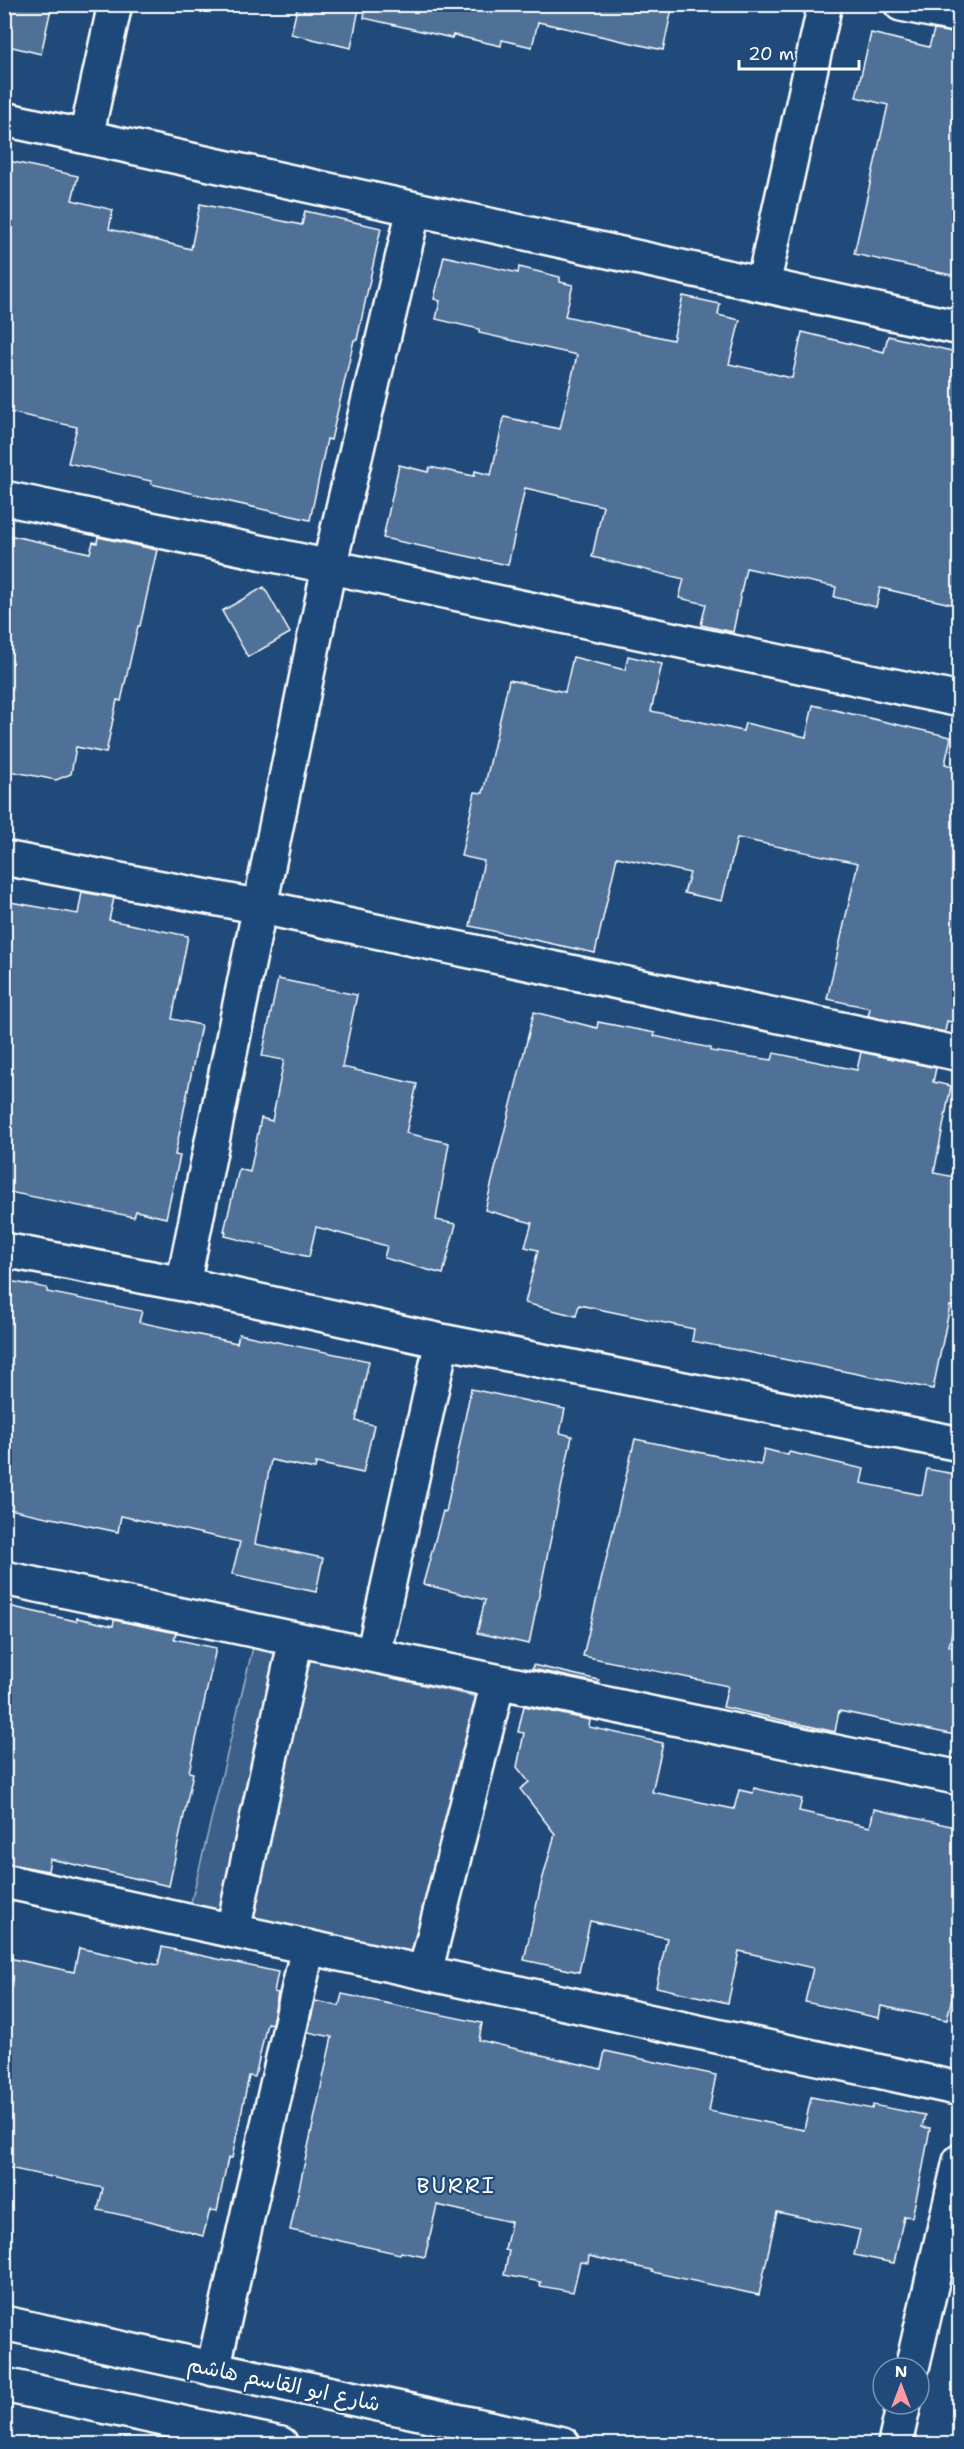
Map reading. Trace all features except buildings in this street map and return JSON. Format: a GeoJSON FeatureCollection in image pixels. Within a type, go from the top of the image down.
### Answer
{"type":"FeatureCollection","features":[{"type":"Feature","properties":{"kind":"street"},"geometry":{"type":"LineString","coordinates":[[86,137],[115,4]]}},
{"type":"Feature","properties":{"kind":"street"},"geometry":{"type":"LineString","coordinates":[[763,285],[825,4]]}},
{"type":"Feature","properties":{"kind":"street"},"geometry":{"type":"LineString","coordinates":[[901,4],[960,16]]}},
{"type":"Feature","properties":{"kind":"street"},"geometry":{"type":"LineString","coordinates":[[4,120],[960,328]]}},
{"type":"Feature","properties":{"kind":"street"},"geometry":{"type":"LineString","coordinates":[[183,1284],[329,567],[414,209]]}},
{"type":"Feature","properties":{"kind":"street"},"geometry":{"type":"LineString","coordinates":[[4,498],[960,700]]}},
{"type":"Feature","properties":{"kind":"street"},"geometry":{"type":"LineString","coordinates":[[4,858],[261,907],[960,1054]]}},
{"type":"Feature","properties":{"kind":"street"},"geometry":{"type":"LineString","coordinates":[[4,1250],[183,1284],[442,1341],[960,1444]]}},
{"type":"Feature","properties":{"kind":"street"},"geometry":{"type":"LineString","coordinates":[[373,1655],[442,1341]]}},
{"type":"Feature","properties":{"kind":"street"},"geometry":{"type":"LineString","coordinates":[[4,1578],[960,1778]]}},
{"type":"Feature","properties":{"kind":"street"},"geometry":{"type":"LineString","coordinates":[[233,1930],[296,1639]]}},
{"type":"Feature","properties":{"kind":"street"},"geometry":{"type":"LineString","coordinates":[[425,1972],[498,1682]]}},
{"type":"Feature","properties":{"kind":"street"},"geometry":{"type":"LineString","coordinates":[[4,1881],[960,2089]]}},
{"type":"Feature","properties":{"kind":"street"},"geometry":{"type":"LineString","coordinates":[[213,2369],[308,1947]]}},
{"type":"Feature","properties":{"kind":"street"},"geometry":{"type":"LineString","coordinates":[[915,2356],[960,2161]]}},
{"type":"Feature","properties":{"kind":"street","name":"شارع ابو القاسم هاشم"},"geometry":{"type":"LineString","coordinates":[[4,2323],[563,2445]]}},
{"type":"Feature","properties":{"kind":"street"},"geometry":{"type":"LineString","coordinates":[[4,2385],[281,2445]]}},
{"type":"Feature","properties":{"kind":"street"},"geometry":{"type":"LineString","coordinates":[[895,2445],[901,2416]]}},
{"type":"Feature","properties":{"kind":"shaded area"},"geometry":{"type":"Polygon","coordinates":[[[253,1647],[481,1698],[419,1974],[188,1915],[253,1647]]]}},
{"type":"Feature","properties":{"kind":"district","name":"BURRI"},"geometry":{"type":"Point","coordinates":[456,2185]}}]}
